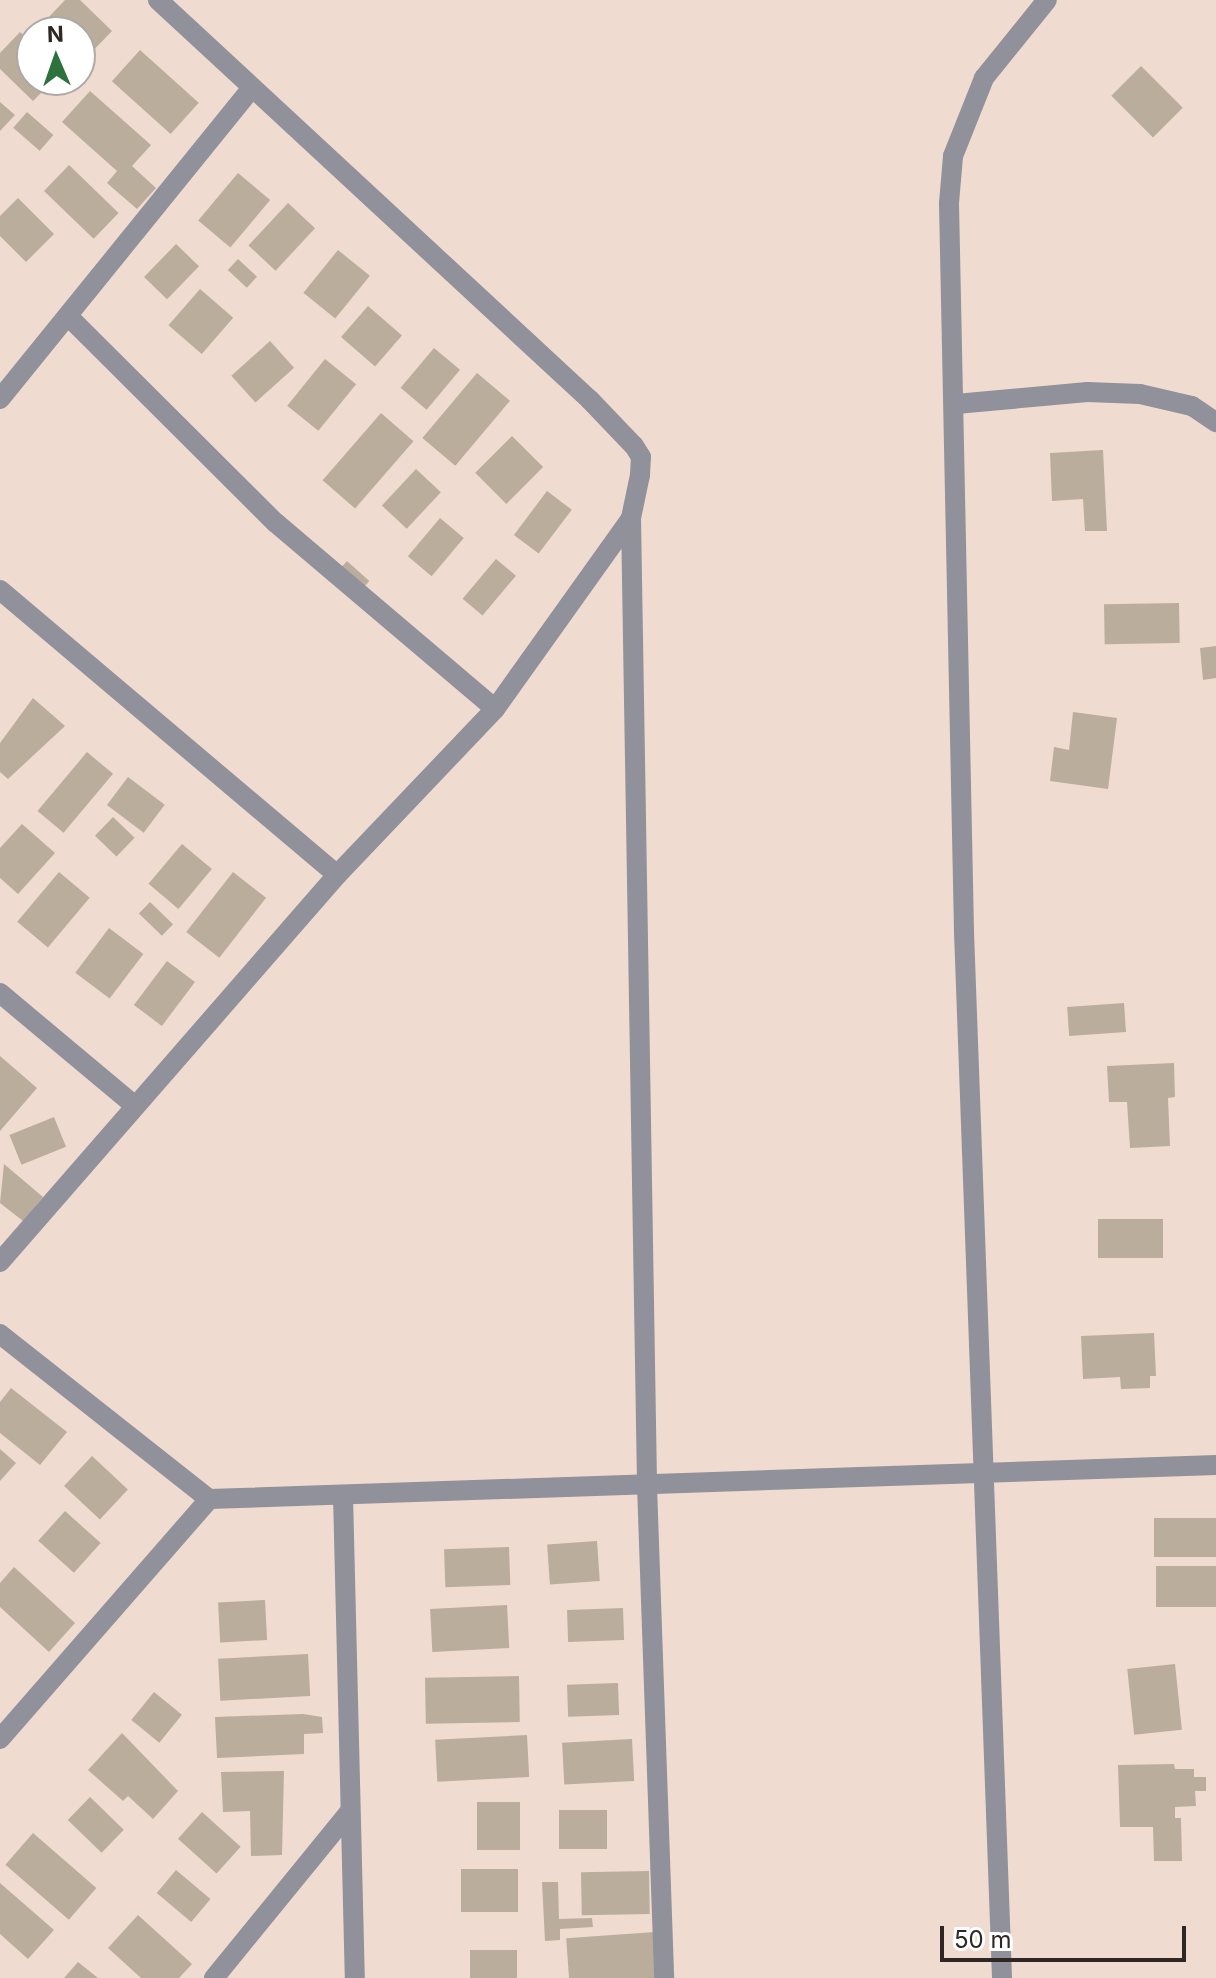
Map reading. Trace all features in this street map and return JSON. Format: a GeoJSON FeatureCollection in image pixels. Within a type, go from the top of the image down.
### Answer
{"type":"FeatureCollection","features":[{"type":"Feature","properties":{"kind":"street"},"geometry":{"type":"LineString","coordinates":[[158,0],[634,446],[641,457],[631,518],[647,1486],[664,1978]]}},
{"type":"Feature","properties":{"kind":"street"},"geometry":{"type":"LineString","coordinates":[[1002,1978],[964,931],[956,404],[949,203],[953,156],[984,78],[1047,0]]}},
{"type":"Feature","properties":{"kind":"street"},"geometry":{"type":"LineString","coordinates":[[0,399],[252,88]]}},
{"type":"Feature","properties":{"kind":"street"},"geometry":{"type":"LineString","coordinates":[[69,317],[276,523],[495,709]]}},
{"type":"Feature","properties":{"kind":"street"},"geometry":{"type":"LineString","coordinates":[[956,404],[1087,392],[1140,394],[1192,406],[1216,422]]}},
{"type":"Feature","properties":{"kind":"street"},"geometry":{"type":"LineString","coordinates":[[0,1262],[337,875],[495,709],[631,518]]}},
{"type":"Feature","properties":{"kind":"street"},"geometry":{"type":"LineString","coordinates":[[0,590],[337,875]]}},
{"type":"Feature","properties":{"kind":"street"},"geometry":{"type":"LineString","coordinates":[[0,993],[135,1106]]}},
{"type":"Feature","properties":{"kind":"street"},"geometry":{"type":"LineString","coordinates":[[0,1334],[209,1499],[1216,1465]]}},
{"type":"Feature","properties":{"kind":"street"},"geometry":{"type":"LineString","coordinates":[[343,1495],[355,1978]]}},
{"type":"Feature","properties":{"kind":"street"},"geometry":{"type":"LineString","coordinates":[[0,1739],[209,1499]]}},
{"type":"Feature","properties":{"kind":"street"},"geometry":{"type":"LineString","coordinates":[[214,1978],[350,1811]]}},
{"type":"Feature","properties":{"kind":"building"},"geometry":{"type":"Polygon","coordinates":[[[65,0],[80,0],[112,31],[96,48],[96,16],[50,16],[65,0]]]}},
{"type":"Feature","properties":{"kind":"building"},"geometry":{"type":"Polygon","coordinates":[[[16,36],[16,85],[0,69],[0,53],[16,36]]]}},
{"type":"Feature","properties":{"kind":"building"},"geometry":{"type":"Polygon","coordinates":[[[140,50],[199,103],[171,134],[112,81],[140,50]]]}},
{"type":"Feature","properties":{"kind":"building"},"geometry":{"type":"Polygon","coordinates":[[[1141,66],[1183,108],[1153,137],[1111,96],[1141,66]]]}},
{"type":"Feature","properties":{"kind":"building"},"geometry":{"type":"Polygon","coordinates":[[[85,96],[96,96],[151,145],[132,166],[156,188],[137,209],[107,183],[117,171],[62,122],[85,96]]]}},
{"type":"Feature","properties":{"kind":"building"},"geometry":{"type":"Polygon","coordinates":[[[0,102],[15,115],[0,131],[0,102]]]}},
{"type":"Feature","properties":{"kind":"building"},"geometry":{"type":"Polygon","coordinates":[[[27,112],[53,135],[40,151],[13,128],[27,112]]]}},
{"type":"Feature","properties":{"kind":"building"},"geometry":{"type":"Polygon","coordinates":[[[69,165],[119,213],[94,239],[44,191],[69,165]]]}},
{"type":"Feature","properties":{"kind":"building"},"geometry":{"type":"Polygon","coordinates":[[[238,173],[270,200],[230,247],[198,220],[238,173]]]}},
{"type":"Feature","properties":{"kind":"building"},"geometry":{"type":"Polygon","coordinates":[[[18,198],[54,234],[26,262],[0,236],[0,216],[18,198]]]}},
{"type":"Feature","properties":{"kind":"building"},"geometry":{"type":"Polygon","coordinates":[[[288,203],[315,228],[276,271],[248,245],[288,203]]]}},
{"type":"Feature","properties":{"kind":"building"},"geometry":{"type":"Polygon","coordinates":[[[176,244],[199,266],[167,299],[144,277],[176,244]]]}},
{"type":"Feature","properties":{"kind":"building"},"geometry":{"type":"Polygon","coordinates":[[[338,250],[370,276],[335,319],[303,293],[338,250]]]}},
{"type":"Feature","properties":{"kind":"building"},"geometry":{"type":"Polygon","coordinates":[[[238,259],[257,277],[247,288],[228,270],[238,259]]]}},
{"type":"Feature","properties":{"kind":"building"},"geometry":{"type":"Polygon","coordinates":[[[200,289],[233,318],[202,354],[169,325],[200,289]]]}},
{"type":"Feature","properties":{"kind":"building"},"geometry":{"type":"Polygon","coordinates":[[[368,306],[402,336],[375,366],[341,337],[368,306]]]}},
{"type":"Feature","properties":{"kind":"building"},"geometry":{"type":"Polygon","coordinates":[[[270,341],[294,368],[255,403],[231,376],[270,341]]]}},
{"type":"Feature","properties":{"kind":"building"},"geometry":{"type":"Polygon","coordinates":[[[434,348],[460,370],[427,410],[401,388],[434,348]]]}},
{"type":"Feature","properties":{"kind":"building"},"geometry":{"type":"Polygon","coordinates":[[[325,359],[356,384],[318,431],[287,406],[325,359]]]}},
{"type":"Feature","properties":{"kind":"building"},"geometry":{"type":"Polygon","coordinates":[[[477,373],[510,401],[455,466],[422,438],[477,373]]]}},
{"type":"Feature","properties":{"kind":"building"},"geometry":{"type":"Polygon","coordinates":[[[381,413],[413,441],[355,508],[323,480],[381,413]]]}},
{"type":"Feature","properties":{"kind":"building"},"geometry":{"type":"Polygon","coordinates":[[[512,436],[543,467],[506,504],[475,473],[512,436]]]}},
{"type":"Feature","properties":{"kind":"building"},"geometry":{"type":"Polygon","coordinates":[[[1103,450],[1107,531],[1085,531],[1083,499],[1052,501],[1050,453],[1103,450]]]}},
{"type":"Feature","properties":{"kind":"building"},"geometry":{"type":"Polygon","coordinates":[[[416,469],[441,492],[407,529],[382,506],[416,469]]]}},
{"type":"Feature","properties":{"kind":"building"},"geometry":{"type":"Polygon","coordinates":[[[547,491],[572,510],[539,554],[514,535],[547,491]]]}},
{"type":"Feature","properties":{"kind":"building"},"geometry":{"type":"Polygon","coordinates":[[[440,518],[464,538],[432,576],[408,556],[440,518]]]}},
{"type":"Feature","properties":{"kind":"building"},"geometry":{"type":"Polygon","coordinates":[[[496,559],[516,576],[482,616],[463,599],[496,559]]]}},
{"type":"Feature","properties":{"kind":"building"},"geometry":{"type":"Polygon","coordinates":[[[347,561],[369,581],[361,591],[338,571],[347,561]]]}},
{"type":"Feature","properties":{"kind":"building"},"geometry":{"type":"Polygon","coordinates":[[[1179,603],[1180,643],[1105,644],[1104,604],[1179,603]]]}},
{"type":"Feature","properties":{"kind":"building"},"geometry":{"type":"Polygon","coordinates":[[[1216,646],[1216,678],[1203,680],[1200,648],[1216,646]]]}},
{"type":"Feature","properties":{"kind":"building"},"geometry":{"type":"Polygon","coordinates":[[[33,698],[65,726],[8,779],[0,772],[0,743],[33,698]]]}},
{"type":"Feature","properties":{"kind":"building"},"geometry":{"type":"Polygon","coordinates":[[[1073,712],[1117,718],[1108,789],[1050,781],[1054,747],[1069,750],[1073,712]]]}},
{"type":"Feature","properties":{"kind":"building"},"geometry":{"type":"Polygon","coordinates":[[[87,752],[113,774],[64,833],[38,811],[87,752]]]}},
{"type":"Feature","properties":{"kind":"building"},"geometry":{"type":"Polygon","coordinates":[[[128,777],[165,805],[144,833],[107,805],[128,777]]]}},
{"type":"Feature","properties":{"kind":"building"},"geometry":{"type":"Polygon","coordinates":[[[113,817],[135,838],[117,857],[95,836],[113,817]]]}},
{"type":"Feature","properties":{"kind":"building"},"geometry":{"type":"Polygon","coordinates":[[[22,824],[55,853],[18,894],[0,878],[0,848],[22,824]]]}},
{"type":"Feature","properties":{"kind":"building"},"geometry":{"type":"Polygon","coordinates":[[[182,844],[212,869],[178,909],[149,884],[182,844]]]}},
{"type":"Feature","properties":{"kind":"building"},"geometry":{"type":"Polygon","coordinates":[[[59,872],[90,898],[48,948],[17,922],[59,872]]]}},
{"type":"Feature","properties":{"kind":"building"},"geometry":{"type":"Polygon","coordinates":[[[233,872],[266,898],[219,958],[186,932],[233,872]]]}},
{"type":"Feature","properties":{"kind":"building"},"geometry":{"type":"Polygon","coordinates":[[[150,902],[173,924],[162,936],[139,914],[150,902]]]}},
{"type":"Feature","properties":{"kind":"building"},"geometry":{"type":"Polygon","coordinates":[[[109,928],[143,954],[110,999],[75,973],[109,928]]]}},
{"type":"Feature","properties":{"kind":"building"},"geometry":{"type":"Polygon","coordinates":[[[167,961],[195,982],[162,1026],[134,1005],[167,961]]]}},
{"type":"Feature","properties":{"kind":"building"},"geometry":{"type":"Polygon","coordinates":[[[1124,1003],[1126,1032],[1069,1036],[1067,1007],[1124,1003]]]}},
{"type":"Feature","properties":{"kind":"building"},"geometry":{"type":"Polygon","coordinates":[[[0,1056],[37,1088],[0,1131],[0,1056]]]}},
{"type":"Feature","properties":{"kind":"building"},"geometry":{"type":"Polygon","coordinates":[[[1174,1063],[1175,1097],[1168,1098],[1170,1146],[1130,1148],[1127,1102],[1109,1102],[1107,1066],[1174,1063]]]}},
{"type":"Feature","properties":{"kind":"building"},"geometry":{"type":"Polygon","coordinates":[[[54,1117],[66,1147],[21,1165],[9,1135],[54,1117]]]}},
{"type":"Feature","properties":{"kind":"building"},"geometry":{"type":"Polygon","coordinates":[[[4,1164],[43,1197],[23,1221],[0,1203],[4,1164]]]}},
{"type":"Feature","properties":{"kind":"building"},"geometry":{"type":"Polygon","coordinates":[[[1098,1219],[1163,1219],[1163,1258],[1098,1258],[1098,1219]]]}},
{"type":"Feature","properties":{"kind":"building"},"geometry":{"type":"Polygon","coordinates":[[[1154,1333],[1156,1376],[1150,1376],[1150,1388],[1121,1389],[1120,1377],[1083,1379],[1081,1336],[1154,1333]]]}},
{"type":"Feature","properties":{"kind":"building"},"geometry":{"type":"Polygon","coordinates":[[[11,1388],[67,1432],[40,1465],[0,1433],[0,1402],[11,1388]]]}},
{"type":"Feature","properties":{"kind":"building"},"geometry":{"type":"Polygon","coordinates":[[[0,1449],[16,1463],[0,1481],[0,1449]]]}},
{"type":"Feature","properties":{"kind":"building"},"geometry":{"type":"Polygon","coordinates":[[[92,1456],[128,1489],[100,1519],[64,1486],[92,1456]]]}},
{"type":"Feature","properties":{"kind":"building"},"geometry":{"type":"Polygon","coordinates":[[[65,1511],[101,1543],[74,1573],[38,1541],[65,1511]]]}},
{"type":"Feature","properties":{"kind":"building"},"geometry":{"type":"Polygon","coordinates":[[[1154,1518],[1216,1518],[1216,1557],[1154,1557],[1154,1518]]]}},
{"type":"Feature","properties":{"kind":"building"},"geometry":{"type":"Polygon","coordinates":[[[597,1541],[600,1581],[550,1584],[547,1544],[597,1541]]]}},
{"type":"Feature","properties":{"kind":"building"},"geometry":{"type":"Polygon","coordinates":[[[509,1547],[510,1585],[445,1587],[444,1549],[509,1547]]]}},
{"type":"Feature","properties":{"kind":"building"},"geometry":{"type":"Polygon","coordinates":[[[1156,1566],[1216,1566],[1216,1607],[1156,1607],[1156,1566]]]}},
{"type":"Feature","properties":{"kind":"building"},"geometry":{"type":"Polygon","coordinates":[[[14,1567],[75,1623],[49,1652],[0,1607],[0,1583],[14,1567]]]}},
{"type":"Feature","properties":{"kind":"building"},"geometry":{"type":"Polygon","coordinates":[[[265,1600],[267,1640],[220,1642],[218,1602],[265,1600]]]}},
{"type":"Feature","properties":{"kind":"building"},"geometry":{"type":"Polygon","coordinates":[[[507,1605],[509,1648],[432,1652],[430,1609],[507,1605]]]}},
{"type":"Feature","properties":{"kind":"building"},"geometry":{"type":"Polygon","coordinates":[[[623,1608],[624,1640],[568,1642],[567,1610],[623,1608]]]}},
{"type":"Feature","properties":{"kind":"building"},"geometry":{"type":"Polygon","coordinates":[[[308,1654],[310,1696],[220,1701],[218,1659],[308,1654]]]}},
{"type":"Feature","properties":{"kind":"building"},"geometry":{"type":"Polygon","coordinates":[[[1175,1664],[1182,1730],[1134,1735],[1127,1669],[1175,1664]]]}},
{"type":"Feature","properties":{"kind":"building"},"geometry":{"type":"Polygon","coordinates":[[[519,1676],[520,1722],[426,1724],[425,1678],[519,1676]]]}},
{"type":"Feature","properties":{"kind":"building"},"geometry":{"type":"Polygon","coordinates":[[[618,1683],[619,1715],[568,1717],[567,1685],[618,1683]]]}},
{"type":"Feature","properties":{"kind":"building"},"geometry":{"type":"Polygon","coordinates":[[[154,1692],[182,1715],[159,1743],[131,1720],[154,1692]]]}},
{"type":"Feature","properties":{"kind":"building"},"geometry":{"type":"Polygon","coordinates":[[[303,1714],[322,1717],[323,1733],[304,1734],[304,1754],[217,1758],[215,1717],[303,1714]]]}},
{"type":"Feature","properties":{"kind":"building"},"geometry":{"type":"Polygon","coordinates":[[[122,1733],[178,1791],[153,1819],[128,1796],[123,1801],[88,1770],[122,1733]]]}},
{"type":"Feature","properties":{"kind":"building"},"geometry":{"type":"Polygon","coordinates":[[[527,1735],[529,1777],[437,1782],[435,1740],[527,1735]]]}},
{"type":"Feature","properties":{"kind":"building"},"geometry":{"type":"Polygon","coordinates":[[[632,1739],[634,1781],[564,1785],[562,1743],[632,1739]]]}},
{"type":"Feature","properties":{"kind":"building"},"geometry":{"type":"Polygon","coordinates":[[[1174,1764],[1175,1769],[1194,1769],[1194,1777],[1206,1777],[1206,1791],[1195,1791],[1196,1806],[1175,1807],[1175,1818],[1181,1818],[1182,1861],[1154,1861],[1153,1827],[1120,1827],[1118,1765],[1174,1764]]]}},
{"type":"Feature","properties":{"kind":"building"},"geometry":{"type":"Polygon","coordinates":[[[284,1771],[282,1855],[251,1856],[250,1811],[223,1812],[221,1772],[284,1771]]]}},
{"type":"Feature","properties":{"kind":"building"},"geometry":{"type":"Polygon","coordinates":[[[90,1797],[124,1830],[102,1853],[68,1820],[90,1797]]]}},
{"type":"Feature","properties":{"kind":"building"},"geometry":{"type":"Polygon","coordinates":[[[477,1802],[520,1802],[520,1850],[477,1850],[477,1802]]]}},
{"type":"Feature","properties":{"kind":"building"},"geometry":{"type":"Polygon","coordinates":[[[559,1810],[607,1810],[607,1849],[559,1849],[559,1810]]]}},
{"type":"Feature","properties":{"kind":"building"},"geometry":{"type":"Polygon","coordinates":[[[202,1812],[241,1847],[217,1874],[178,1839],[202,1812]]]}},
{"type":"Feature","properties":{"kind":"building"},"geometry":{"type":"Polygon","coordinates":[[[33,1833],[96,1888],[69,1920],[5,1865],[33,1833]]]}},
{"type":"Feature","properties":{"kind":"building"},"geometry":{"type":"Polygon","coordinates":[[[461,1869],[518,1869],[518,1912],[461,1912],[461,1869]]]}},
{"type":"Feature","properties":{"kind":"building"},"geometry":{"type":"Polygon","coordinates":[[[176,1870],[210,1899],[191,1922],[157,1893],[176,1870]]]}},
{"type":"Feature","properties":{"kind":"building"},"geometry":{"type":"Polygon","coordinates":[[[649,1871],[650,1914],[582,1915],[581,1872],[649,1871]]]}},
{"type":"Feature","properties":{"kind":"building"},"geometry":{"type":"Polygon","coordinates":[[[542,1882],[558,1882],[559,1919],[592,1918],[593,1927],[560,1929],[560,1940],[545,1941],[542,1882]]]}},
{"type":"Feature","properties":{"kind":"building"},"geometry":{"type":"Polygon","coordinates":[[[0,1883],[54,1930],[28,1959],[0,1934],[0,1883]]]}},
{"type":"Feature","properties":{"kind":"building"},"geometry":{"type":"Polygon","coordinates":[[[138,1915],[192,1964],[179,1978],[141,1978],[108,1948],[138,1915]]]}},
{"type":"Feature","properties":{"kind":"building"},"geometry":{"type":"Polygon","coordinates":[[[655,1932],[658,1978],[569,1978],[566,1938],[655,1932]]]}},
{"type":"Feature","properties":{"kind":"building"},"geometry":{"type":"Polygon","coordinates":[[[470,1950],[517,1950],[517,1978],[470,1978],[470,1950]]]}},
{"type":"Feature","properties":{"kind":"building"},"geometry":{"type":"Polygon","coordinates":[[[78,1962],[98,1978],[64,1978],[78,1962]]]}}]}
